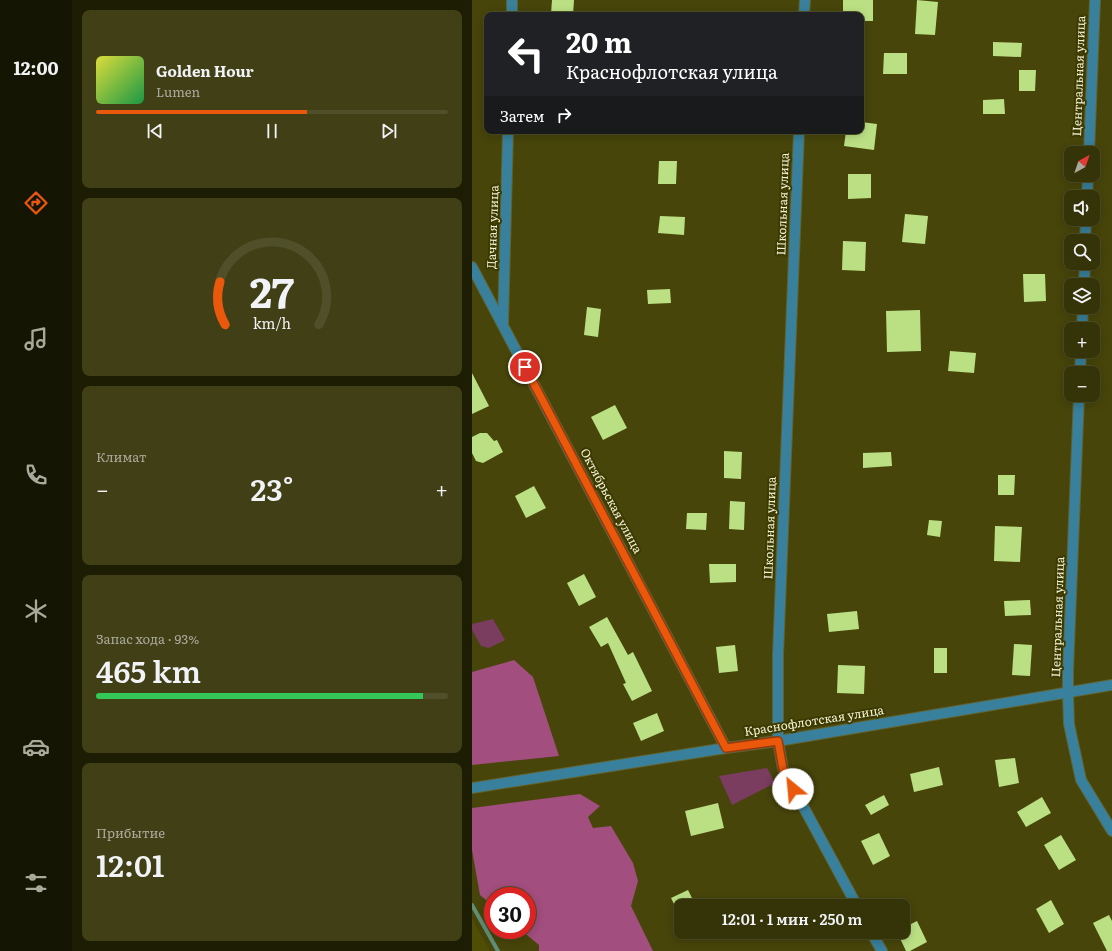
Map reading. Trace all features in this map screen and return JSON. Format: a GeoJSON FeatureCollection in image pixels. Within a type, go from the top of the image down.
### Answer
{"type":"FeatureCollection","features":[{"type":"Feature","properties":{"kind":"street"},"geometry":{"type":"LineString","coordinates":[[512,0],[512,12]]}},
{"type":"Feature","properties":{"kind":"street"},"geometry":{"type":"LineString","coordinates":[[804,12],[805,0]]}},
{"type":"Feature","properties":{"kind":"street","name":"Центральная улица"},"geometry":{"type":"LineString","coordinates":[[1089,146],[1095,0]]}},
{"type":"Feature","properties":{"kind":"street","name":"Дачная улица"},"geometry":{"type":"LineString","coordinates":[[503,324],[508,134]]}},
{"type":"Feature","properties":{"kind":"street","name":"Школьная улица"},"geometry":{"type":"LineString","coordinates":[[799,134],[778,656],[778,741],[783,769],[853,899]]}},
{"type":"Feature","properties":{"kind":"street","name":"Октябрьская улица"},"geometry":{"type":"LineString","coordinates":[[472,267],[726,748]]}},
{"type":"Feature","properties":{"kind":"street","name":"Центральная улица"},"geometry":{"type":"LineString","coordinates":[[1079,402],[1068,692],[1069,724],[1081,780],[1112,831]]}},
{"type":"Feature","properties":{"kind":"street","name":"Краснофлотская улица"},"geometry":{"type":"LineString","coordinates":[[472,788],[778,741],[1112,685]]}},
{"type":"Feature","properties":{"kind":"street"},"geometry":{"type":"LineString","coordinates":[[876,939],[882,951]]}},
{"type":"Feature","properties":{"kind":"shaded area"},"geometry":{"type":"Polygon","coordinates":[[[493,619],[505,640],[489,648],[481,646],[472,630],[472,624],[493,619]]]}},
{"type":"Feature","properties":{"kind":"shaded area"},"geometry":{"type":"Polygon","coordinates":[[[514,660],[533,677],[559,756],[472,765],[472,672],[514,660]]]}},
{"type":"Feature","properties":{"kind":"shaded area"},"geometry":{"type":"Polygon","coordinates":[[[767,768],[775,783],[732,805],[719,776],[767,768]]]}},
{"type":"Feature","properties":{"kind":"shaded area"},"geometry":{"type":"Polygon","coordinates":[[[580,794],[600,806],[588,817],[593,828],[611,826],[633,863],[638,881],[631,906],[653,951],[539,951],[539,945],[532,939],[536,939],[536,887],[484,887],[484,898],[480,895],[472,850],[472,808],[580,794]]]}},
{"type":"Feature","properties":{"kind":"shaded area"},"geometry":{"type":"Polygon","coordinates":[[[472,919],[490,951],[472,951],[472,919]]]}},
{"type":"Feature","properties":{"kind":"building"},"geometry":{"type":"Polygon","coordinates":[[[552,0],[574,0],[573,12],[551,12],[552,0]]]}},
{"type":"Feature","properties":{"kind":"building"},"geometry":{"type":"Polygon","coordinates":[[[843,0],[873,0],[873,21],[864,21],[864,12],[843,12],[843,0]]]}},
{"type":"Feature","properties":{"kind":"building"},"geometry":{"type":"Polygon","coordinates":[[[917,0],[938,2],[935,35],[915,34],[917,0]]]}},
{"type":"Feature","properties":{"kind":"building"},"geometry":{"type":"Polygon","coordinates":[[[993,42],[1022,43],[1021,57],[993,56],[993,42]]]}},
{"type":"Feature","properties":{"kind":"building"},"geometry":{"type":"Polygon","coordinates":[[[884,53],[907,53],[907,74],[883,74],[884,53]]]}},
{"type":"Feature","properties":{"kind":"building"},"geometry":{"type":"Polygon","coordinates":[[[1019,70],[1036,70],[1035,91],[1019,91],[1019,70]]]}},
{"type":"Feature","properties":{"kind":"building"},"geometry":{"type":"Polygon","coordinates":[[[1004,99],[1005,114],[983,114],[983,100],[1004,99]]]}},
{"type":"Feature","properties":{"kind":"building"},"geometry":{"type":"Polygon","coordinates":[[[864,122],[877,124],[874,150],[844,146],[846,134],[864,134],[864,122]]]}},
{"type":"Feature","properties":{"kind":"building"},"geometry":{"type":"Polygon","coordinates":[[[659,161],[677,161],[676,184],[658,184],[659,161]]]}},
{"type":"Feature","properties":{"kind":"building"},"geometry":{"type":"Polygon","coordinates":[[[848,174],[871,174],[871,198],[848,199],[848,174]]]}},
{"type":"Feature","properties":{"kind":"building"},"geometry":{"type":"Polygon","coordinates":[[[905,214],[928,216],[925,244],[902,242],[905,214]]]}},
{"type":"Feature","properties":{"kind":"building"},"geometry":{"type":"Polygon","coordinates":[[[660,216],[685,217],[684,235],[658,233],[660,216]]]}},
{"type":"Feature","properties":{"kind":"building"},"geometry":{"type":"Polygon","coordinates":[[[843,241],[866,242],[865,271],[842,270],[843,241]]]}},
{"type":"Feature","properties":{"kind":"building"},"geometry":{"type":"Polygon","coordinates":[[[1023,274],[1045,274],[1046,301],[1024,302],[1023,274]]]}},
{"type":"Feature","properties":{"kind":"building"},"geometry":{"type":"Polygon","coordinates":[[[670,289],[671,303],[648,304],[647,290],[670,289]]]}},
{"type":"Feature","properties":{"kind":"building"},"geometry":{"type":"Polygon","coordinates":[[[587,307],[601,309],[598,337],[584,335],[587,307]]]}},
{"type":"Feature","properties":{"kind":"building"},"geometry":{"type":"Polygon","coordinates":[[[920,310],[921,351],[887,352],[886,311],[920,310]]]}},
{"type":"Feature","properties":{"kind":"building"},"geometry":{"type":"Polygon","coordinates":[[[950,351],[976,353],[974,373],[948,371],[950,351]]]}},
{"type":"Feature","properties":{"kind":"building"},"geometry":{"type":"Polygon","coordinates":[[[472,373],[489,406],[472,414],[472,373]]]}},
{"type":"Feature","properties":{"kind":"building"},"geometry":{"type":"Polygon","coordinates":[[[615,405],[627,428],[603,440],[591,417],[615,405]]]}},
{"type":"Feature","properties":{"kind":"building"},"geometry":{"type":"Polygon","coordinates":[[[480,433],[487,433],[494,441],[497,440],[503,452],[483,463],[476,461],[472,453],[472,437],[480,433]]]}},
{"type":"Feature","properties":{"kind":"building"},"geometry":{"type":"Polygon","coordinates":[[[724,451],[742,452],[741,479],[724,478],[724,451]]]}},
{"type":"Feature","properties":{"kind":"building"},"geometry":{"type":"Polygon","coordinates":[[[891,452],[892,466],[863,468],[863,453],[891,452]]]}},
{"type":"Feature","properties":{"kind":"building"},"geometry":{"type":"Polygon","coordinates":[[[998,475],[1015,475],[1014,495],[998,495],[998,475]]]}},
{"type":"Feature","properties":{"kind":"building"},"geometry":{"type":"Polygon","coordinates":[[[534,486],[546,508],[526,518],[515,496],[534,486]]]}},
{"type":"Feature","properties":{"kind":"building"},"geometry":{"type":"Polygon","coordinates":[[[730,501],[745,502],[744,530],[729,529],[730,501]]]}},
{"type":"Feature","properties":{"kind":"building"},"geometry":{"type":"Polygon","coordinates":[[[687,513],[707,513],[706,530],[686,529],[687,513]]]}},
{"type":"Feature","properties":{"kind":"building"},"geometry":{"type":"Polygon","coordinates":[[[929,520],[942,521],[940,537],[927,535],[929,520]]]}},
{"type":"Feature","properties":{"kind":"building"},"geometry":{"type":"Polygon","coordinates":[[[995,526],[1022,527],[1020,562],[994,561],[995,526]]]}},
{"type":"Feature","properties":{"kind":"building"},"geometry":{"type":"Polygon","coordinates":[[[709,564],[736,564],[736,582],[710,583],[709,564]]]}},
{"type":"Feature","properties":{"kind":"building"},"geometry":{"type":"Polygon","coordinates":[[[584,574],[596,597],[579,606],[567,583],[584,574]]]}},
{"type":"Feature","properties":{"kind":"building"},"geometry":{"type":"Polygon","coordinates":[[[1030,600],[1031,615],[1005,616],[1004,601],[1030,600]]]}},
{"type":"Feature","properties":{"kind":"building"},"geometry":{"type":"Polygon","coordinates":[[[857,611],[859,629],[829,632],[827,614],[857,611]]]}},
{"type":"Feature","properties":{"kind":"building"},"geometry":{"type":"Polygon","coordinates":[[[607,617],[628,655],[633,652],[652,691],[632,701],[623,684],[626,683],[608,643],[601,647],[589,627],[607,617]]]}},
{"type":"Feature","properties":{"kind":"building"},"geometry":{"type":"Polygon","coordinates":[[[1014,644],[1032,645],[1030,676],[1012,675],[1014,644]]]}},
{"type":"Feature","properties":{"kind":"building"},"geometry":{"type":"Polygon","coordinates":[[[735,645],[738,671],[719,673],[716,647],[735,645]]]}},
{"type":"Feature","properties":{"kind":"building"},"geometry":{"type":"Polygon","coordinates":[[[934,648],[947,648],[947,673],[934,673],[934,648]]]}},
{"type":"Feature","properties":{"kind":"building"},"geometry":{"type":"Polygon","coordinates":[[[838,665],[865,666],[864,694],[837,693],[838,665]]]}},
{"type":"Feature","properties":{"kind":"building"},"geometry":{"type":"Polygon","coordinates":[[[657,713],[664,731],[641,741],[633,723],[657,713]]]}},
{"type":"Feature","properties":{"kind":"building"},"geometry":{"type":"Polygon","coordinates":[[[1015,758],[1019,783],[999,787],[995,760],[1015,758]]]}},
{"type":"Feature","properties":{"kind":"building"},"geometry":{"type":"Polygon","coordinates":[[[939,767],[943,785],[914,792],[910,774],[939,767]]]}},
{"type":"Feature","properties":{"kind":"building"},"geometry":{"type":"Polygon","coordinates":[[[884,795],[889,805],[871,815],[865,805],[884,795]]]}},
{"type":"Feature","properties":{"kind":"building"},"geometry":{"type":"Polygon","coordinates":[[[1042,797],[1051,813],[1026,827],[1017,812],[1042,797]]]}},
{"type":"Feature","properties":{"kind":"building"},"geometry":{"type":"Polygon","coordinates":[[[718,803],[724,828],[691,836],[685,811],[718,803]]]}},
{"type":"Feature","properties":{"kind":"building"},"geometry":{"type":"Polygon","coordinates":[[[879,833],[890,856],[873,865],[861,841],[879,833]]]}},
{"type":"Feature","properties":{"kind":"building"},"geometry":{"type":"Polygon","coordinates":[[[1061,835],[1076,860],[1059,870],[1044,845],[1061,835]]]}},
{"type":"Feature","properties":{"kind":"building"},"geometry":{"type":"Polygon","coordinates":[[[688,890],[692,899],[674,899],[674,904],[671,898],[688,890]]]}},
{"type":"Feature","properties":{"kind":"building"},"geometry":{"type":"Polygon","coordinates":[[[1051,900],[1064,924],[1049,933],[1036,909],[1051,900]]]}},
{"type":"Feature","properties":{"kind":"building"},"geometry":{"type":"Polygon","coordinates":[[[1109,915],[1112,921],[1112,951],[1107,951],[1093,923],[1109,915]]]}},
{"type":"Feature","properties":{"kind":"building"},"geometry":{"type":"Polygon","coordinates":[[[917,921],[927,942],[910,951],[906,951],[900,939],[910,939],[910,924],[917,921]]]}},
{"type":"Feature","properties":{"kind":"waterway"},"geometry":{"type":"LineString","coordinates":[[472,905],[498,951]]}},
{"type":"Feature","properties":{"kind":"route"},"geometry":{"type":"LineString","coordinates":[[525,367],[726,748],[778,741],[783,769],[793,789]]}}]}
